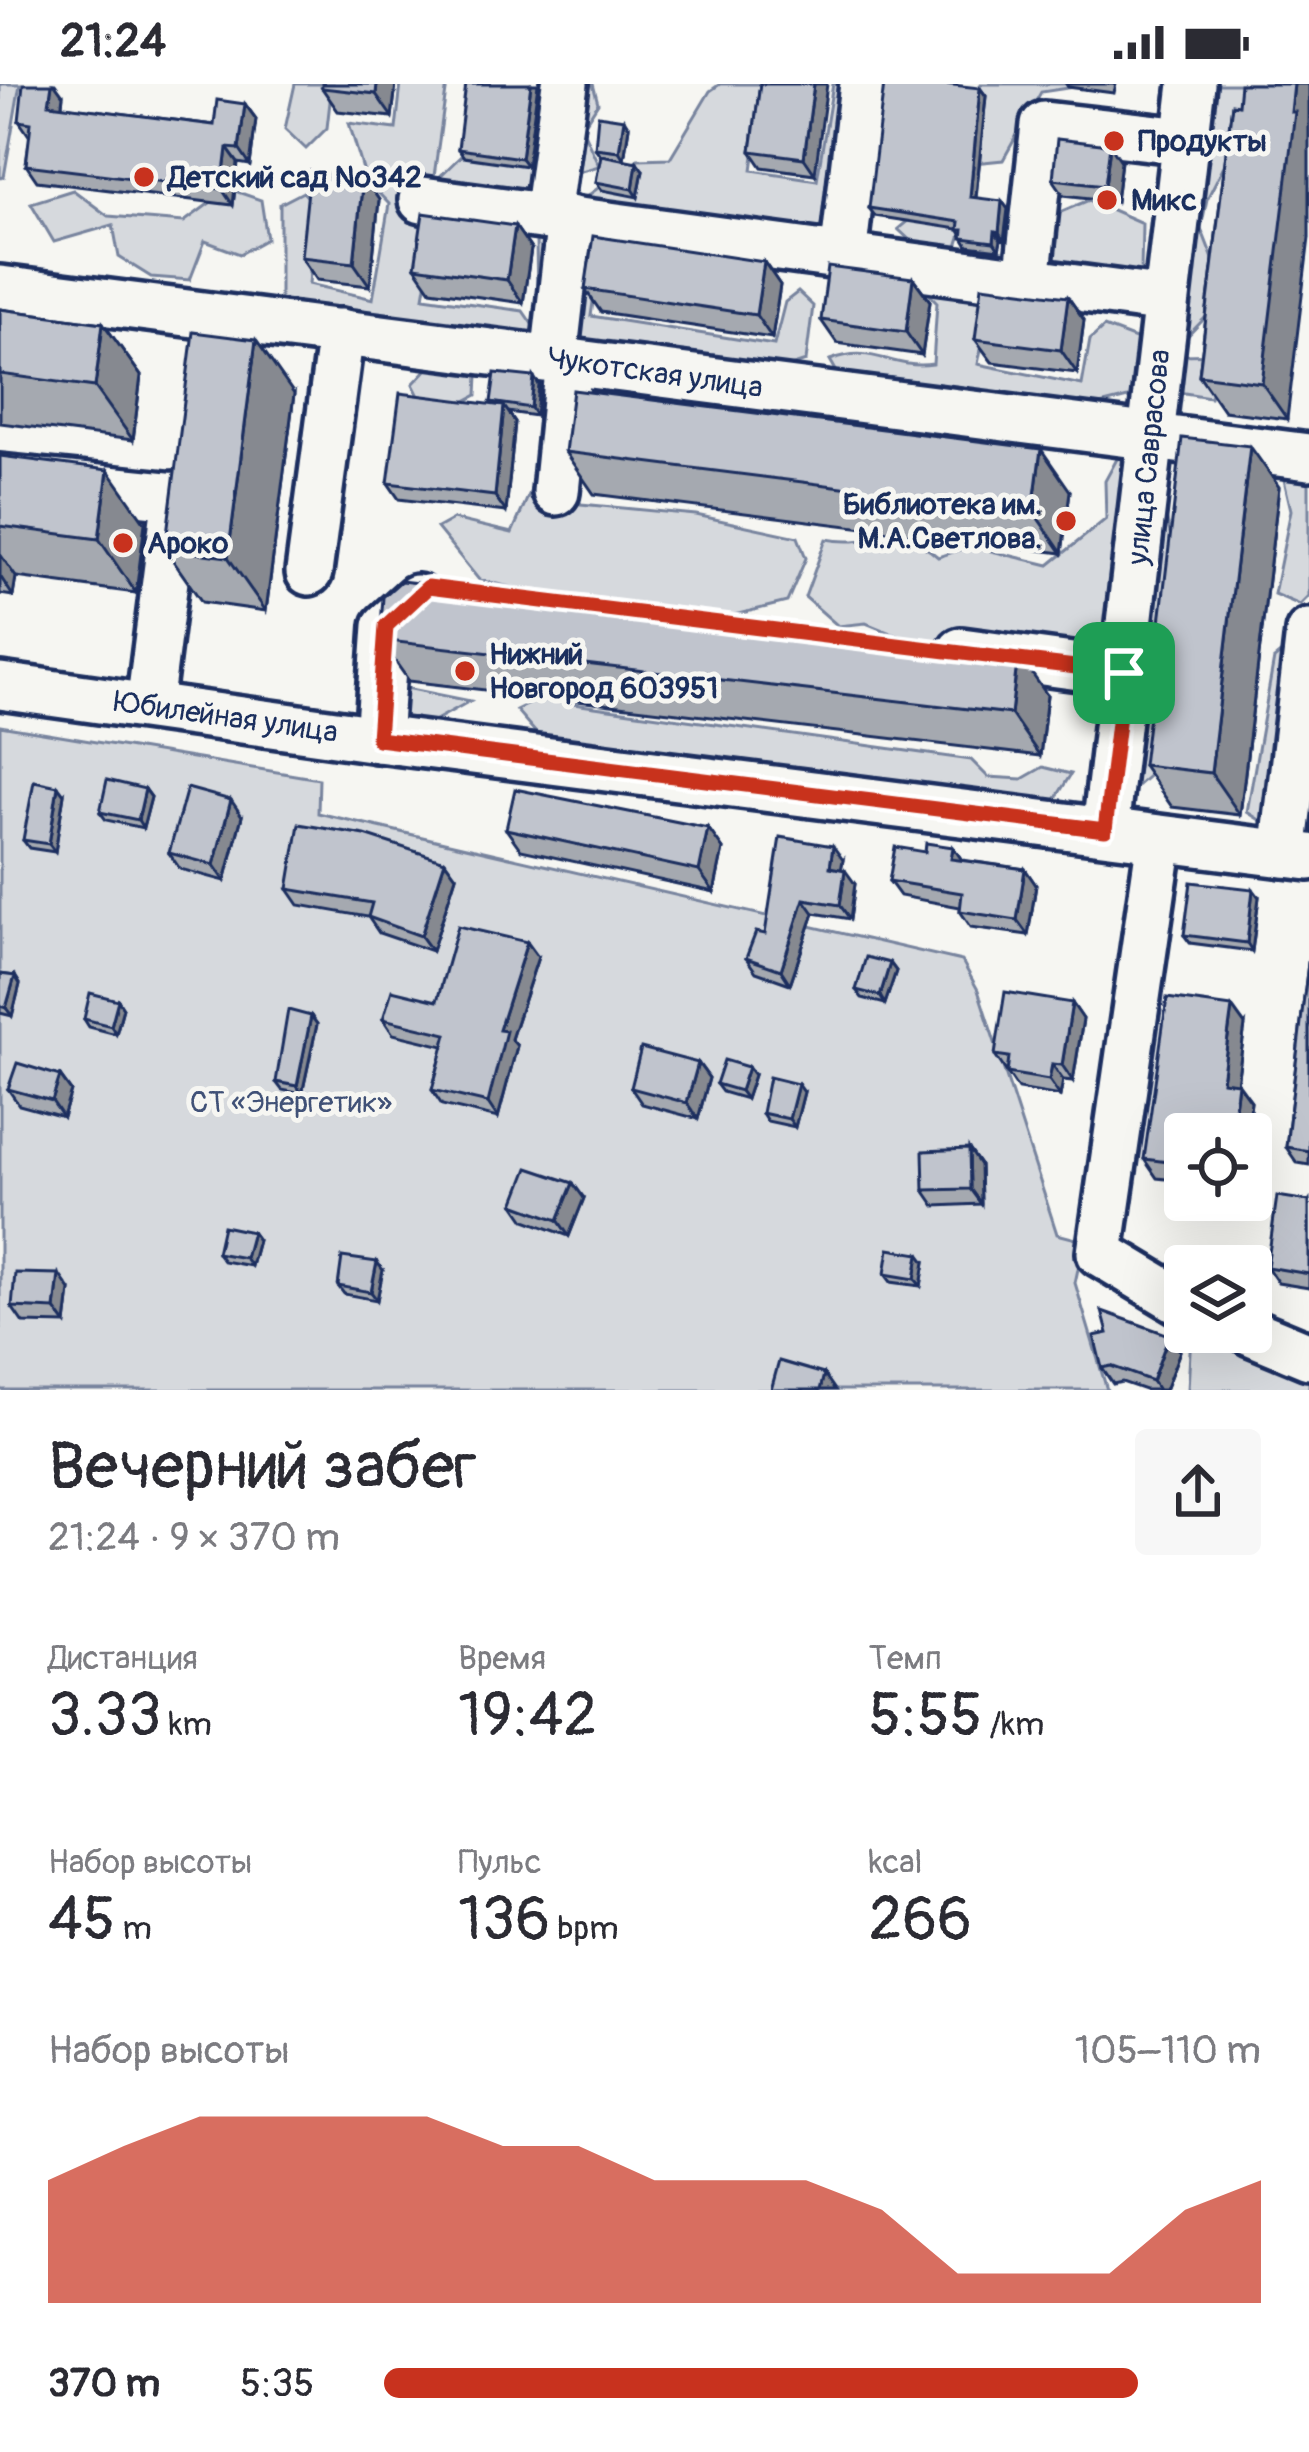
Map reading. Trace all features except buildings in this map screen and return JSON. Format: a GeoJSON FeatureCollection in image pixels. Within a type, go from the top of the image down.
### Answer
{"type":"FeatureCollection","features":[{"type":"Feature","properties":{"kind":"street"},"geometry":{"type":"LineString","coordinates":[[556,491],[565,84]]}},
{"type":"Feature","properties":{"kind":"street"},"geometry":{"type":"LineString","coordinates":[[843,257],[863,84]]}},
{"type":"Feature","properties":{"kind":"street","name":"улица Саврасова"},"geometry":{"type":"LineString","coordinates":[[1105,830],[1192,84]]}},
{"type":"Feature","properties":{"kind":"street"},"geometry":{"type":"LineString","coordinates":[[1028,281],[1044,125],[1185,141]]}},
{"type":"Feature","properties":{"kind":"street"},"geometry":{"type":"LineString","coordinates":[[422,200],[1166,300]]}},
{"type":"Feature","properties":{"kind":"street","name":"Чукотская улица"},"geometry":{"type":"LineString","coordinates":[[0,289],[1309,458]]}},
{"type":"Feature","properties":{"kind":"street"},"geometry":{"type":"LineString","coordinates":[[309,572],[341,332]]}},
{"type":"Feature","properties":{"kind":"street"},"geometry":{"type":"LineString","coordinates":[[0,478],[178,475],[149,706]]}},
{"type":"Feature","properties":{"kind":"street"},"geometry":{"type":"LineString","coordinates":[[378,739],[386,626],[428,587],[451,590]]}},
{"type":"Feature","properties":{"kind":"street"},"geometry":{"type":"LineString","coordinates":[[1296,855],[1309,632]]}},
{"type":"Feature","properties":{"kind":"street"},"geometry":{"type":"LineString","coordinates":[[916,646],[1122,689],[1150,709],[1144,766]]}},
{"type":"Feature","properties":{"kind":"street","name":"Юбилейная улица"},"geometry":{"type":"LineString","coordinates":[[0,686],[378,739],[1296,855]]}},
{"type":"Feature","properties":{"kind":"street"},"geometry":{"type":"LineString","coordinates":[[1160,838],[1100,1253],[1164,1291]]}},
{"type":"Feature","properties":{"kind":"street"},"geometry":{"type":"LineString","coordinates":[[1272,1341],[1309,1356]]}},
{"type":"Feature","properties":{"kind":"green space"},"geometry":{"type":"Polygon","coordinates":[[[0,84],[20,84],[4,177],[0,178],[0,84]]]}},
{"type":"Feature","properties":{"kind":"green space"},"geometry":{"type":"Polygon","coordinates":[[[295,84],[332,84],[327,128],[306,149],[285,129],[295,84]]]}},
{"type":"Feature","properties":{"kind":"green space"},"geometry":{"type":"Polygon","coordinates":[[[401,84],[447,84],[433,183],[464,153],[495,157],[542,136],[548,84],[593,84],[598,103],[582,128],[599,166],[567,175],[542,197],[575,205],[638,159],[670,158],[710,91],[720,84],[764,84],[752,170],[817,180],[833,84],[870,84],[823,234],[600,255],[591,316],[774,345],[785,302],[798,292],[813,306],[806,361],[775,371],[588,350],[537,300],[536,240],[436,226],[424,297],[523,311],[543,340],[280,306],[280,204],[303,192],[316,206],[309,284],[373,299],[389,204],[366,180],[349,123],[396,129],[401,84]]]}},
{"type":"Feature","properties":{"kind":"green space"},"geometry":{"type":"Polygon","coordinates":[[[981,84],[1094,84],[1041,92],[1003,160],[974,163],[961,130],[981,84]]]}},
{"type":"Feature","properties":{"kind":"green space"},"geometry":{"type":"Polygon","coordinates":[[[1167,84],[1258,84],[1240,134],[1207,199],[1201,228],[1227,295],[1180,344],[1182,355],[1222,354],[1210,397],[1165,390],[1185,261],[1155,198],[1157,169],[1173,157],[1180,128],[1164,101],[1167,84]]]}},
{"type":"Feature","properties":{"kind":"green space"},"geometry":{"type":"Polygon","coordinates":[[[229,189],[261,200],[267,239],[240,254],[205,241],[190,280],[151,277],[119,257],[113,225],[54,242],[31,203],[73,190],[108,216],[184,222],[229,189]]]}},
{"type":"Feature","properties":{"kind":"green space"},"geometry":{"type":"Polygon","coordinates":[[[936,197],[965,221],[952,263],[1000,267],[1049,217],[1089,200],[1142,223],[1141,274],[1127,317],[1095,306],[991,301],[978,364],[1082,385],[1090,340],[1104,327],[1141,341],[1132,397],[1076,411],[956,387],[903,395],[842,381],[830,360],[859,354],[904,364],[933,364],[937,302],[920,285],[928,257],[898,229],[936,197]]]}},
{"type":"Feature","properties":{"kind":"green space"},"geometry":{"type":"Polygon","coordinates":[[[432,364],[478,375],[477,395],[464,402],[419,396],[413,384],[432,364]]]}},
{"type":"Feature","properties":{"kind":"green space"},"geometry":{"type":"Polygon","coordinates":[[[1118,457],[1136,463],[1150,515],[1165,513],[1186,597],[1163,763],[1137,786],[1108,757],[1122,625],[1095,637],[1092,672],[932,650],[866,623],[838,626],[805,597],[826,539],[897,538],[938,557],[971,546],[1049,565],[1106,519],[1105,481],[1118,457]]]}},
{"type":"Feature","properties":{"kind":"green space"},"geometry":{"type":"Polygon","coordinates":[[[1309,467],[1309,596],[1300,605],[1274,594],[1291,510],[1282,471],[1309,467]]]}},
{"type":"Feature","properties":{"kind":"green space"},"geometry":{"type":"Polygon","coordinates":[[[566,471],[581,504],[696,515],[798,537],[806,558],[787,602],[730,616],[524,590],[479,580],[437,528],[453,519],[512,533],[539,472],[566,471]]]}},
{"type":"Feature","properties":{"kind":"green space"},"geometry":{"type":"Polygon","coordinates":[[[1289,647],[1305,798],[1263,822],[1247,812],[1274,659],[1289,647]]]}},
{"type":"Feature","properties":{"kind":"green space"},"geometry":{"type":"Polygon","coordinates":[[[401,687],[470,701],[416,731],[362,704],[401,687]]]}},
{"type":"Feature","properties":{"kind":"green space"},"geometry":{"type":"Polygon","coordinates":[[[538,699],[971,760],[988,777],[1022,779],[1043,767],[1071,774],[1051,806],[550,749],[516,710],[538,699]]]}},
{"type":"Feature","properties":{"kind":"green space","name":"СТ «Энергетик»"},"geometry":{"type":"Polygon","coordinates":[[[0,726],[319,779],[318,813],[962,961],[978,990],[1057,1234],[1084,1241],[1075,1283],[1107,1390],[0,1390],[0,726]]]}},
{"type":"Feature","properties":{"kind":"green space"},"geometry":{"type":"Polygon","coordinates":[[[1190,1353],[1262,1353],[1309,1372],[1309,1390],[1188,1390],[1190,1353]]]}},
{"type":"Feature","properties":{"kind":"place","name":"Продукты"},"geometry":{"type":"Point","coordinates":[1114,141]}},
{"type":"Feature","properties":{"kind":"place","name":"Детский сад №342"},"geometry":{"type":"Point","coordinates":[144,177]}},
{"type":"Feature","properties":{"kind":"place","name":"Микс"},"geometry":{"type":"Point","coordinates":[1107,200]}},
{"type":"Feature","properties":{"kind":"place","name":"Библиотека им. М.А.Светлова."},"geometry":{"type":"Point","coordinates":[1066,521]}},
{"type":"Feature","properties":{"kind":"place","name":"Ароко"},"geometry":{"type":"Point","coordinates":[123,543]}},
{"type":"Feature","properties":{"kind":"place","name":"Нижний Новгород 603951"},"geometry":{"type":"Point","coordinates":[465,671]}},
{"type":"Feature","properties":{"kind":"route"},"geometry":{"type":"LineString","coordinates":[[428,587],[1124,673],[1105,830],[378,739],[386,626],[428,587]]}}]}
